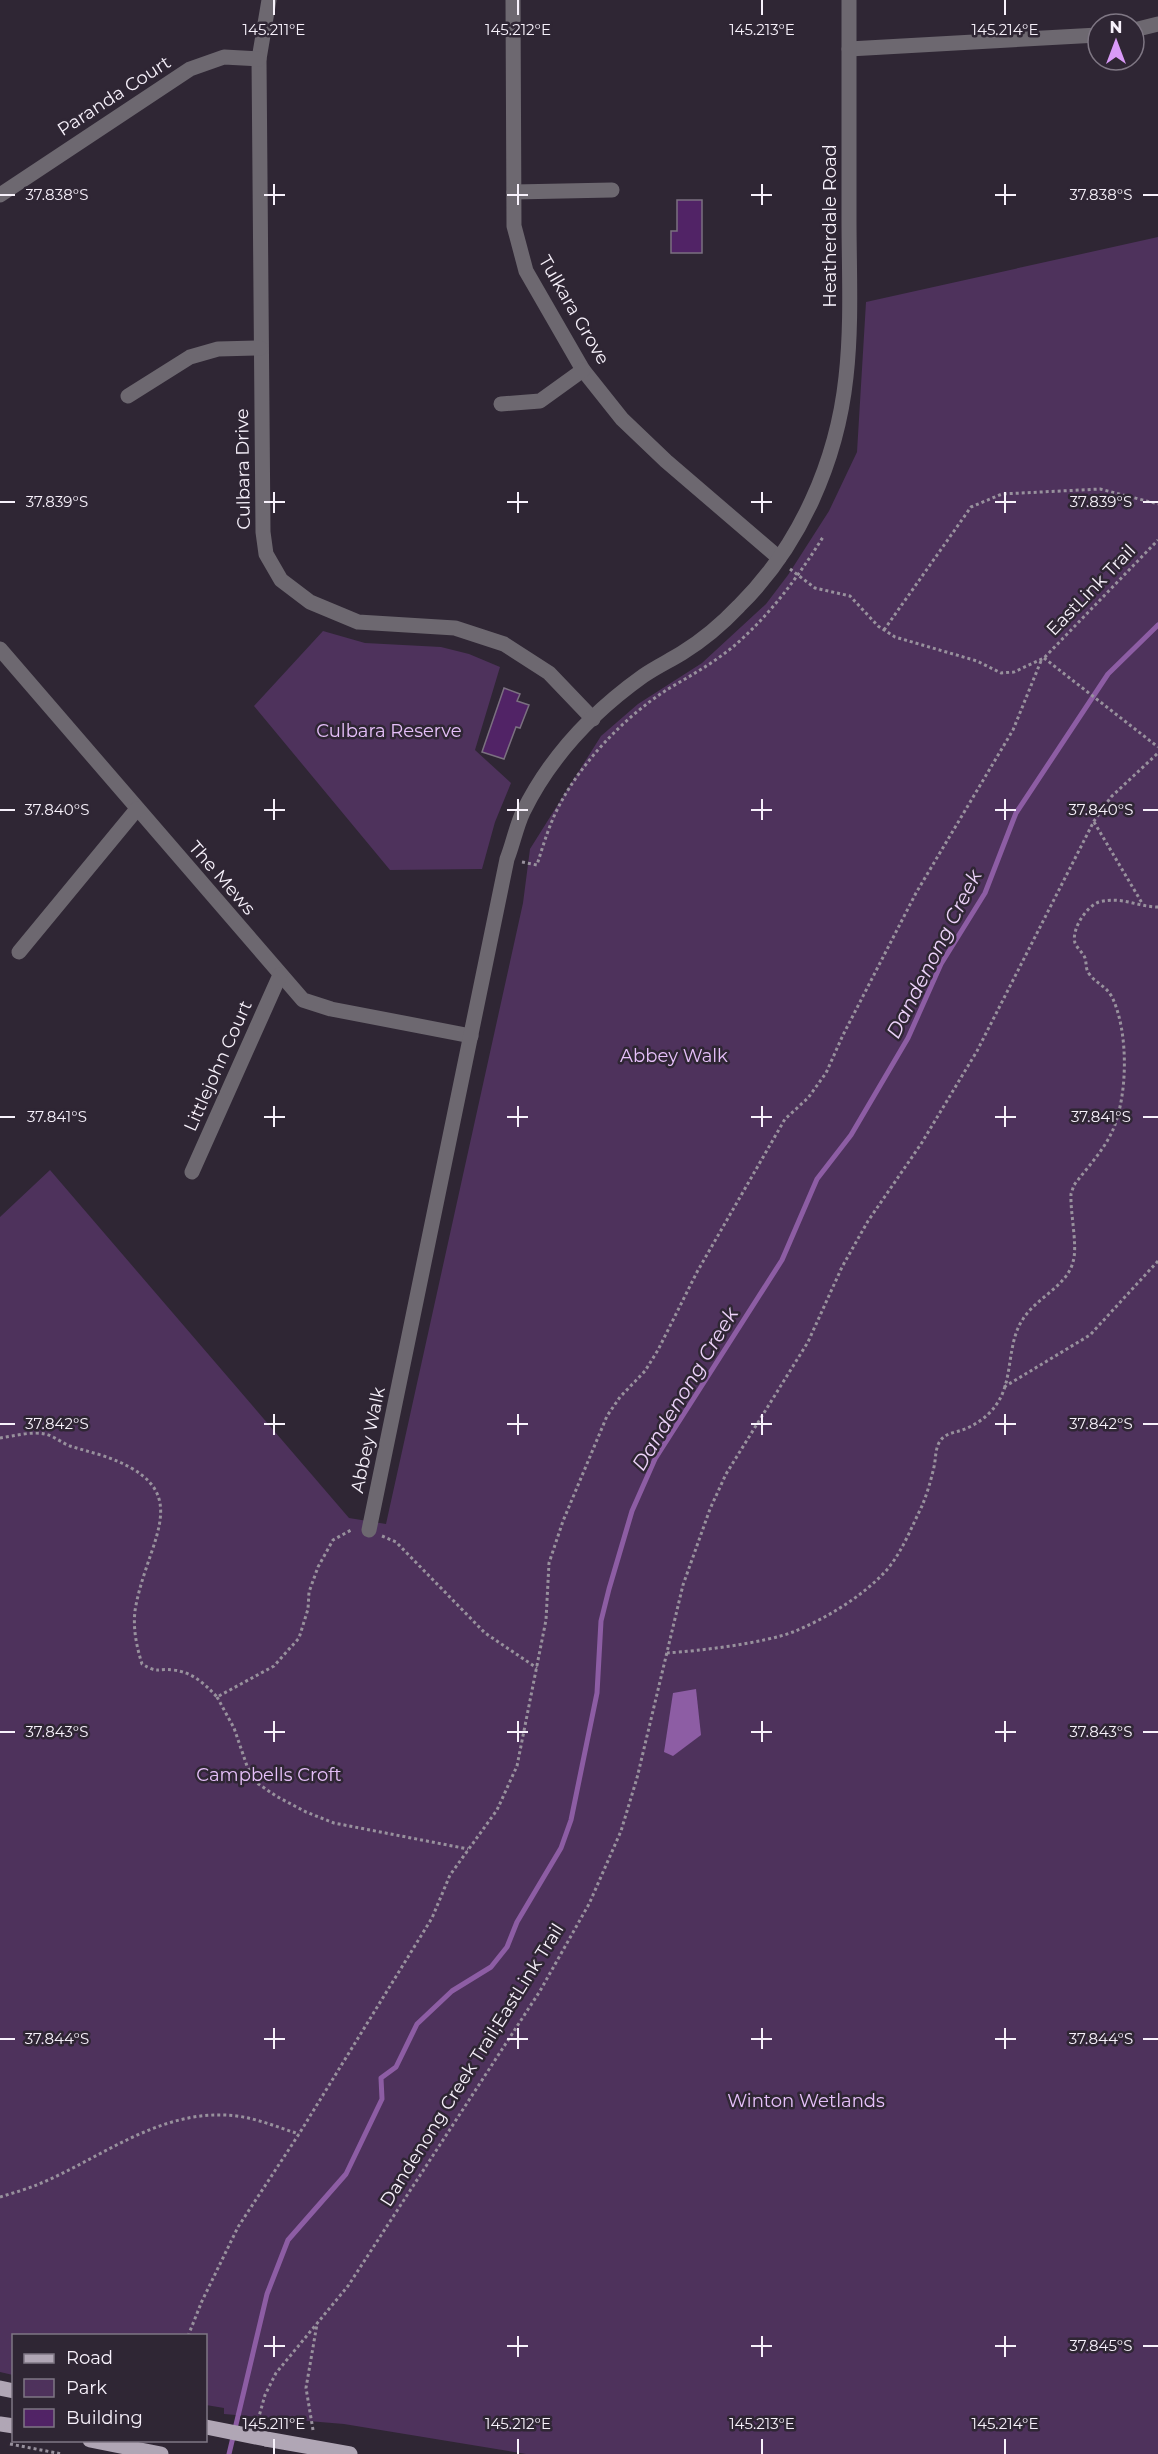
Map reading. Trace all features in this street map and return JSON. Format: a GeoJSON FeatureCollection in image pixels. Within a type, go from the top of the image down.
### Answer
{"type":"FeatureCollection","features":[{"type":"Feature","properties":{"kind":"main road"},"geometry":{"type":"LineString","coordinates":[[207,2427],[261,2433],[315,2448],[350,2454]]}},
{"type":"Feature","properties":{"kind":"main road"},"geometry":{"type":"LineString","coordinates":[[100,2442],[161,2454]]}},
{"type":"Feature","properties":{"kind":"street","name":"Culbara Drive"},"geometry":{"type":"LineString","coordinates":[[269,0],[259,59],[262,532],[266,555],[281,580],[310,602],[358,622],[455,628],[504,644],[549,674],[592,719]]}},
{"type":"Feature","properties":{"kind":"street","name":"Tulkara Grove"},"geometry":{"type":"LineString","coordinates":[[513,0],[514,226],[525,270],[583,370],[622,419],[666,461],[779,558]]}},
{"type":"Feature","properties":{"kind":"street","name":"Heatherdale Road"},"geometry":{"type":"LineString","coordinates":[[831,449],[842,407],[849,336],[849,0]]}},
{"type":"Feature","properties":{"kind":"street"},"geometry":{"type":"LineString","coordinates":[[849,49],[1086,36]]}},
{"type":"Feature","properties":{"kind":"street","name":"Paranda Court"},"geometry":{"type":"LineString","coordinates":[[0,195],[190,69],[224,57],[259,59]]}},
{"type":"Feature","properties":{"kind":"street"},"geometry":{"type":"LineString","coordinates":[[514,192],[612,190]]}},
{"type":"Feature","properties":{"kind":"street"},"geometry":{"type":"LineString","coordinates":[[129,396],[190,357],[218,349],[260,348]]}},
{"type":"Feature","properties":{"kind":"street"},"geometry":{"type":"LineString","coordinates":[[501,404],[540,401],[583,370]]}},
{"type":"Feature","properties":{"kind":"street","name":"Abbey Walk"},"geometry":{"type":"LineString","coordinates":[[369,1530],[507,859],[522,814],[541,779],[592,719],[619,694],[646,674],[683,653],[711,633],[756,588],[779,558],[806,515],[820,484],[831,449]]}},
{"type":"Feature","properties":{"kind":"street","name":"The Mews"},"geometry":{"type":"LineString","coordinates":[[0,649],[303,1000],[331,1009],[471,1036]]}},
{"type":"Feature","properties":{"kind":"street"},"geometry":{"type":"LineString","coordinates":[[19,952],[137,809]]}},
{"type":"Feature","properties":{"kind":"street","name":"Littlejohn Court"},"geometry":{"type":"LineString","coordinates":[[192,1172],[280,975]]}},
{"type":"Feature","properties":{"kind":"path"},"geometry":{"type":"LineString","coordinates":[[884,630],[971,507],[1002,494],[1100,489],[1158,504]]}},
{"type":"Feature","properties":{"kind":"path"},"geometry":{"type":"LineString","coordinates":[[507,859],[537,865],[551,824],[587,763],[607,740],[644,707],[669,689],[695,675],[743,638],[798,577],[823,537]]}},
{"type":"Feature","properties":{"kind":"path","name":"EastLink Trail"},"geometry":{"type":"LineString","coordinates":[[1158,540],[1043,660],[1050,663],[1158,747]]}},
{"type":"Feature","properties":{"kind":"path"},"geometry":{"type":"LineString","coordinates":[[779,558],[798,577],[823,591],[850,596],[884,630],[907,642],[969,658],[1001,672],[1014,672],[1043,660]]}},
{"type":"Feature","properties":{"kind":"path"},"geometry":{"type":"LineString","coordinates":[[189,2334],[238,2227],[299,2134],[432,1918],[450,1875],[496,1810],[518,1766],[546,1620],[549,1563],[562,1521],[607,1416],[620,1397],[645,1371],[658,1350],[697,1272],[785,1119],[808,1098],[826,1073],[916,893],[1013,730],[1043,660]]}},
{"type":"Feature","properties":{"kind":"path","name":"Dandenong Creek Trail;EastLink Trail"},"geometry":{"type":"LineString","coordinates":[[261,2433],[265,2395],[276,2373],[348,2286],[540,1991],[589,1904],[621,1831],[637,1778],[683,1585],[710,1509],[726,1474],[808,1342],[842,1267],[868,1221],[921,1144],[977,1052],[1094,821],[1111,797],[1158,753]]}},
{"type":"Feature","properties":{"kind":"path"},"geometry":{"type":"LineString","coordinates":[[1094,821],[1142,903]]}},
{"type":"Feature","properties":{"kind":"path"},"geometry":{"type":"LineString","coordinates":[[667,1653],[791,1633],[842,1606],[884,1573],[896,1557],[923,1504],[934,1466],[936,1449],[942,1439],[952,1432],[960,1431],[983,1419],[997,1404],[1004,1387],[1011,1349],[1022,1319],[1069,1273],[1074,1260],[1071,1194],[1074,1185],[1111,1134],[1119,1115],[1122,1098],[1124,1057],[1117,1012],[1106,987],[1094,980],[1084,966],[1085,958],[1074,941],[1075,929],[1080,920],[1097,903],[1118,900],[1158,907]]}},
{"type":"Feature","properties":{"kind":"path"},"geometry":{"type":"LineString","coordinates":[[1004,1387],[1090,1335],[1158,1261]]}},
{"type":"Feature","properties":{"kind":"path"},"geometry":{"type":"LineString","coordinates":[[0,1438],[47,1434],[69,1445],[127,1465],[151,1482],[161,1503],[157,1541],[135,1607],[136,1646],[142,1664],[155,1672],[172,1670],[193,1675],[217,1696],[234,1728],[257,1783],[306,1812],[334,1822],[468,1849]]}},
{"type":"Feature","properties":{"kind":"path"},"geometry":{"type":"LineString","coordinates":[[217,1696],[274,1666],[299,1638],[308,1609],[309,1592],[318,1567],[333,1540],[352,1529],[369,1530],[396,1542],[484,1633],[537,1668]]}},
{"type":"Feature","properties":{"kind":"path"},"geometry":{"type":"LineString","coordinates":[[0,2197],[39,2184],[146,2130],[184,2118],[223,2115],[256,2120],[299,2134]]}},
{"type":"Feature","properties":{"kind":"path"},"geometry":{"type":"LineString","coordinates":[[315,2448],[306,2388],[317,2322]]}},
{"type":"Feature","properties":{"kind":"path"},"geometry":{"type":"LineString","coordinates":[[0,2442],[62,2454]]}},
{"type":"Feature","properties":{"kind":"green space","name":"Winton Wetlands"},"geometry":{"type":"Polygon","coordinates":[[[1158,237],[1158,2454],[526,2454],[344,2424],[224,2414],[224,2408],[207,2405],[207,2334],[12,2334],[12,2375],[0,2372],[0,1217],[50,1170],[349,1518],[386,1524],[523,903],[530,849],[601,736],[638,704],[702,663],[766,604],[788,575],[829,511],[857,452],[866,302],[1158,237]]]}},
{"type":"Feature","properties":{"kind":"green space","name":"Culbara Reserve"},"geometry":{"type":"Polygon","coordinates":[[[323,631],[365,643],[441,647],[469,654],[500,667],[475,750],[511,783],[495,822],[482,869],[390,870],[254,706],[323,631]]]}},
{"type":"Feature","properties":{"kind":"shaded area"},"geometry":{"type":"Polygon","coordinates":[[[696,1689],[701,1735],[673,1756],[664,1752],[673,1693],[696,1689]]]}},
{"type":"Feature","properties":{"kind":"building"},"geometry":{"type":"Polygon","coordinates":[[[677,200],[702,200],[702,253],[671,253],[671,231],[677,231],[677,200]]]}},
{"type":"Feature","properties":{"kind":"building"},"geometry":{"type":"Polygon","coordinates":[[[504,688],[520,694],[517,701],[529,705],[520,728],[516,727],[504,759],[482,752],[504,688]]]}},
{"type":"Feature","properties":{"kind":"waterway","name":"Dandenong Creek"},"geometry":{"type":"LineString","coordinates":[[229,2454],[267,2294],[288,2240],[346,2174],[382,2099],[381,2078],[396,2067],[417,2024],[452,1991],[491,1967],[507,1947],[517,1922],[561,1848],[571,1820],[597,1693],[601,1621],[632,1511],[655,1459],[782,1260],[817,1179],[851,1135],[908,1038],[941,964],[985,893],[1016,813],[1108,674],[1158,625]]}},
{"type":"Feature","properties":{"kind":"park label","name":"Campbells Croft"},"geometry":{"type":"Point","coordinates":[269,1775]}}]}
